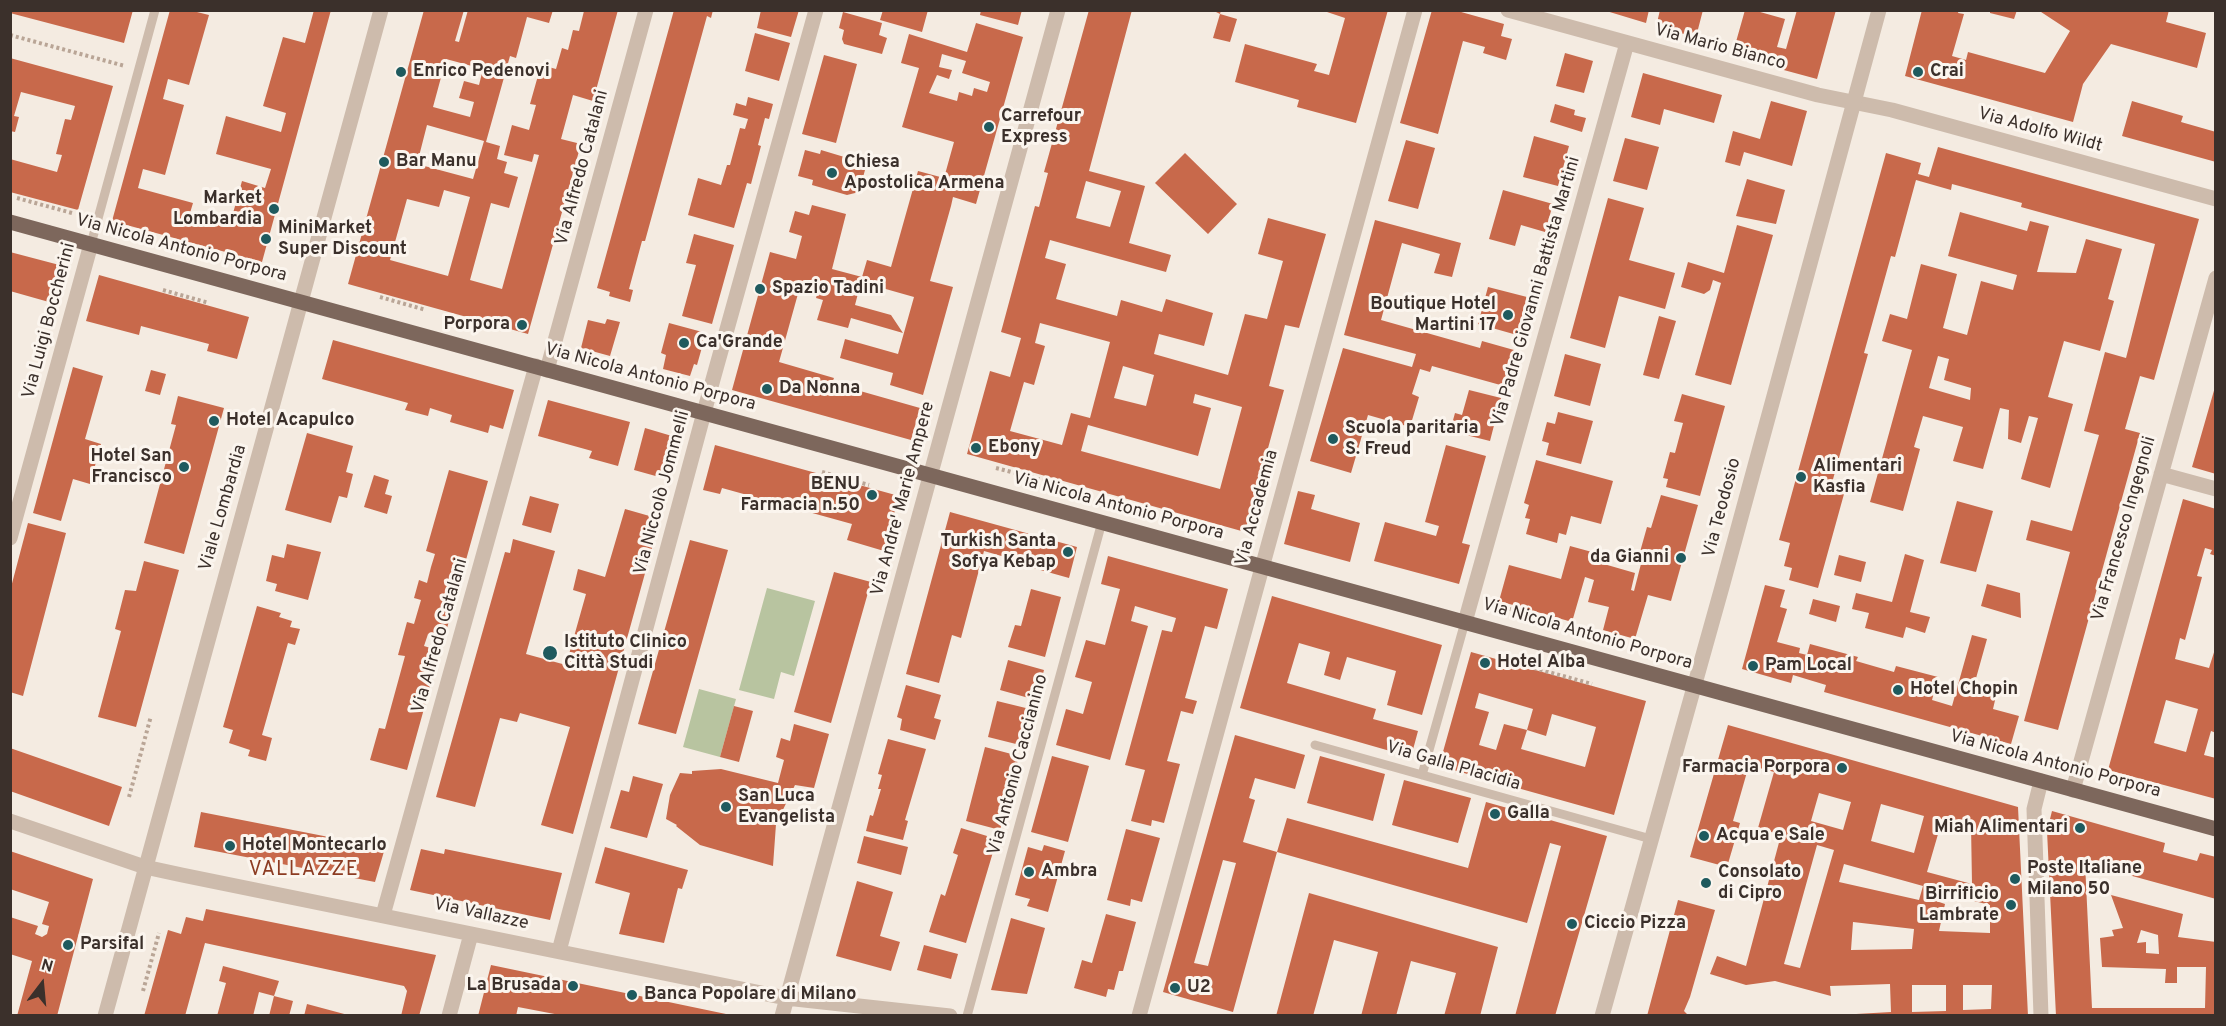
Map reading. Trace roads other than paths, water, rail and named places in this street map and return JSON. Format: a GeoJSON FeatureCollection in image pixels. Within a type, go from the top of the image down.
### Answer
{"type":"FeatureCollection","features":[{"type":"Feature","properties":{"kind":"main road","name":"Via Nicola Antonio Porpora"},"geometry":{"type":"LineString","coordinates":[[10,222],[2216,829]]}},
{"type":"Feature","properties":{"kind":"street","name":"Viale Lombardia"},"geometry":{"type":"LineString","coordinates":[[105,1016],[381,10]]}},
{"type":"Feature","properties":{"kind":"street","name":"Via Alfredo Catalani"},"geometry":{"type":"LineString","coordinates":[[383,915],[646,10]]}},
{"type":"Feature","properties":{"kind":"street","name":"Via Niccolò Jommelli"},"geometry":{"type":"LineString","coordinates":[[559,951],[816,10]]}},
{"type":"Feature","properties":{"kind":"street","name":"Via Andre' Marie Ampere"},"geometry":{"type":"LineString","coordinates":[[782,1016],[1058,10]]}},
{"type":"Feature","properties":{"kind":"street","name":"Via Accademia"},"geometry":{"type":"LineString","coordinates":[[1139,1016],[1415,10]]}},
{"type":"Feature","properties":{"kind":"street","name":"Via Mario Bianco"},"geometry":{"type":"LineString","coordinates":[[1508,10],[1818,95],[1854,102]]}},
{"type":"Feature","properties":{"kind":"street","name":"Via Teodosio"},"geometry":{"type":"LineString","coordinates":[[1602,1016],[1879,10]]}},
{"type":"Feature","properties":{"kind":"street","name":"Via Padre Giovanni Battista Martini"},"geometry":{"type":"LineString","coordinates":[[1465,622],[1627,43]]}},
{"type":"Feature","properties":{"kind":"street","name":"Via Adolfo Wildt"},"geometry":{"type":"LineString","coordinates":[[1854,102],[1892,110],[2216,199]]}},
{"type":"Feature","properties":{"kind":"street","name":"Via Luigi Boccherini"},"geometry":{"type":"LineString","coordinates":[[10,538],[91,244]]}},
{"type":"Feature","properties":{"kind":"street","name":"Via Francesco Ingegnoli"},"geometry":{"type":"LineString","coordinates":[[2073,790],[2216,278]]}},
{"type":"Feature","properties":{"kind":"street"},"geometry":{"type":"LineString","coordinates":[[2161,474],[2216,489]]}},
{"type":"Feature","properties":{"kind":"street"},"geometry":{"type":"LineString","coordinates":[[2041,781],[2034,809],[2041,1016]]}},
{"type":"Feature","properties":{"kind":"street","name":"Via Vallazze"},"geometry":{"type":"LineString","coordinates":[[10,821],[145,867],[786,998],[950,1016]]}},
{"type":"Feature","properties":{"kind":"street"},"geometry":{"type":"LineString","coordinates":[[449,1016],[471,934]]}},
{"type":"Feature","properties":{"kind":"lane","name":"Via Luigi Boccherini"},"geometry":{"type":"LineString","coordinates":[[91,244],[155,10]]}},
{"type":"Feature","properties":{"kind":"lane","name":"Via Antonio Caccianino"},"geometry":{"type":"LineString","coordinates":[[967,1016],[1102,522]]}},
{"type":"Feature","properties":{"kind":"lane"},"geometry":{"type":"LineString","coordinates":[[1422,775],[1465,622]]}},
{"type":"Feature","properties":{"kind":"lane","name":"Via Galla Placidia"},"geometry":{"type":"LineString","coordinates":[[1315,745],[1651,840]]}},
{"type":"Feature","properties":{"kind":"place","name":"Enrico Pedenovi"},"geometry":{"type":"Point","coordinates":[401,72]}},
{"type":"Feature","properties":{"kind":"place","name":"Crai"},"geometry":{"type":"Point","coordinates":[1918,72]}},
{"type":"Feature","properties":{"kind":"place","name":"Carrefour Express"},"geometry":{"type":"Point","coordinates":[989,127]}},
{"type":"Feature","properties":{"kind":"place","name":"Bar Manu"},"geometry":{"type":"Point","coordinates":[384,162]}},
{"type":"Feature","properties":{"kind":"place","name":"Chiesa Apostolica Armena"},"geometry":{"type":"Point","coordinates":[832,173]}},
{"type":"Feature","properties":{"kind":"place","name":"Market Lombardia"},"geometry":{"type":"Point","coordinates":[274,209]}},
{"type":"Feature","properties":{"kind":"place","name":"MiniMarket Super Discount"},"geometry":{"type":"Point","coordinates":[266,239]}},
{"type":"Feature","properties":{"kind":"place","name":"Spazio Tadini"},"geometry":{"type":"Point","coordinates":[760,289]}},
{"type":"Feature","properties":{"kind":"place","name":"Boutique Hotel Martini 17"},"geometry":{"type":"Point","coordinates":[1508,315]}},
{"type":"Feature","properties":{"kind":"place","name":"Porpora"},"geometry":{"type":"Point","coordinates":[522,325]}},
{"type":"Feature","properties":{"kind":"place","name":"Ca'Grande"},"geometry":{"type":"Point","coordinates":[684,343]}},
{"type":"Feature","properties":{"kind":"place","name":"Da Nonna"},"geometry":{"type":"Point","coordinates":[767,389]}},
{"type":"Feature","properties":{"kind":"place","name":"Hotel Acapulco"},"geometry":{"type":"Point","coordinates":[214,421]}},
{"type":"Feature","properties":{"kind":"place","name":"Scuola paritaria S. Freud"},"geometry":{"type":"Point","coordinates":[1333,439]}},
{"type":"Feature","properties":{"kind":"place","name":"Ebony"},"geometry":{"type":"Point","coordinates":[976,448]}},
{"type":"Feature","properties":{"kind":"place","name":"Hotel San Francisco"},"geometry":{"type":"Point","coordinates":[184,467]}},
{"type":"Feature","properties":{"kind":"place","name":"Alimentari Kasfia"},"geometry":{"type":"Point","coordinates":[1801,477]}},
{"type":"Feature","properties":{"kind":"place","name":"BENU Farmacia n.50"},"geometry":{"type":"Point","coordinates":[872,495]}},
{"type":"Feature","properties":{"kind":"place","name":"Turkish Santa Sofya Kebap"},"geometry":{"type":"Point","coordinates":[1068,552]}},
{"type":"Feature","properties":{"kind":"place","name":"da Gianni"},"geometry":{"type":"Point","coordinates":[1681,558]}},
{"type":"Feature","properties":{"kind":"place","name":"Istituto Clinico Città Studi"},"geometry":{"type":"Point","coordinates":[550,653]}},
{"type":"Feature","properties":{"kind":"place","name":"Hotel Alba"},"geometry":{"type":"Point","coordinates":[1485,663]}},
{"type":"Feature","properties":{"kind":"place","name":"Pam Local"},"geometry":{"type":"Point","coordinates":[1753,666]}},
{"type":"Feature","properties":{"kind":"place","name":"Hotel Chopin"},"geometry":{"type":"Point","coordinates":[1898,690]}},
{"type":"Feature","properties":{"kind":"place","name":"Farmacia Porpora"},"geometry":{"type":"Point","coordinates":[1842,768]}},
{"type":"Feature","properties":{"kind":"place","name":"San Luca Evangelista"},"geometry":{"type":"Point","coordinates":[726,807]}},
{"type":"Feature","properties":{"kind":"place","name":"Galla"},"geometry":{"type":"Point","coordinates":[1495,814]}},
{"type":"Feature","properties":{"kind":"place","name":"Miah Alimentari"},"geometry":{"type":"Point","coordinates":[2080,828]}},
{"type":"Feature","properties":{"kind":"place","name":"Acqua e Sale"},"geometry":{"type":"Point","coordinates":[1704,836]}},
{"type":"Feature","properties":{"kind":"place","name":"Hotel Montecarlo"},"geometry":{"type":"Point","coordinates":[230,846]}},
{"type":"Feature","properties":{"kind":"place","name":"Ambra"},"geometry":{"type":"Point","coordinates":[1029,872]}},
{"type":"Feature","properties":{"kind":"place","name":"Poste Italiane Milano 50"},"geometry":{"type":"Point","coordinates":[2015,879]}},
{"type":"Feature","properties":{"kind":"place","name":"Consolato di Cipro"},"geometry":{"type":"Point","coordinates":[1706,883]}},
{"type":"Feature","properties":{"kind":"place","name":"Birrificio Lambrate"},"geometry":{"type":"Point","coordinates":[2011,905]}},
{"type":"Feature","properties":{"kind":"place","name":"Ciccio Pizza"},"geometry":{"type":"Point","coordinates":[1572,924]}},
{"type":"Feature","properties":{"kind":"place","name":"Parsifal"},"geometry":{"type":"Point","coordinates":[68,945]}},
{"type":"Feature","properties":{"kind":"place","name":"La Brusada"},"geometry":{"type":"Point","coordinates":[573,986]}},
{"type":"Feature","properties":{"kind":"place","name":"U2"},"geometry":{"type":"Point","coordinates":[1175,988]}},
{"type":"Feature","properties":{"kind":"place","name":"Banca Popolare di Milano"},"geometry":{"type":"Point","coordinates":[632,995]}},
{"type":"Feature","properties":{"kind":"district","name":"VALLAZZE"},"geometry":{"type":"Point","coordinates":[304,871]}}]}
